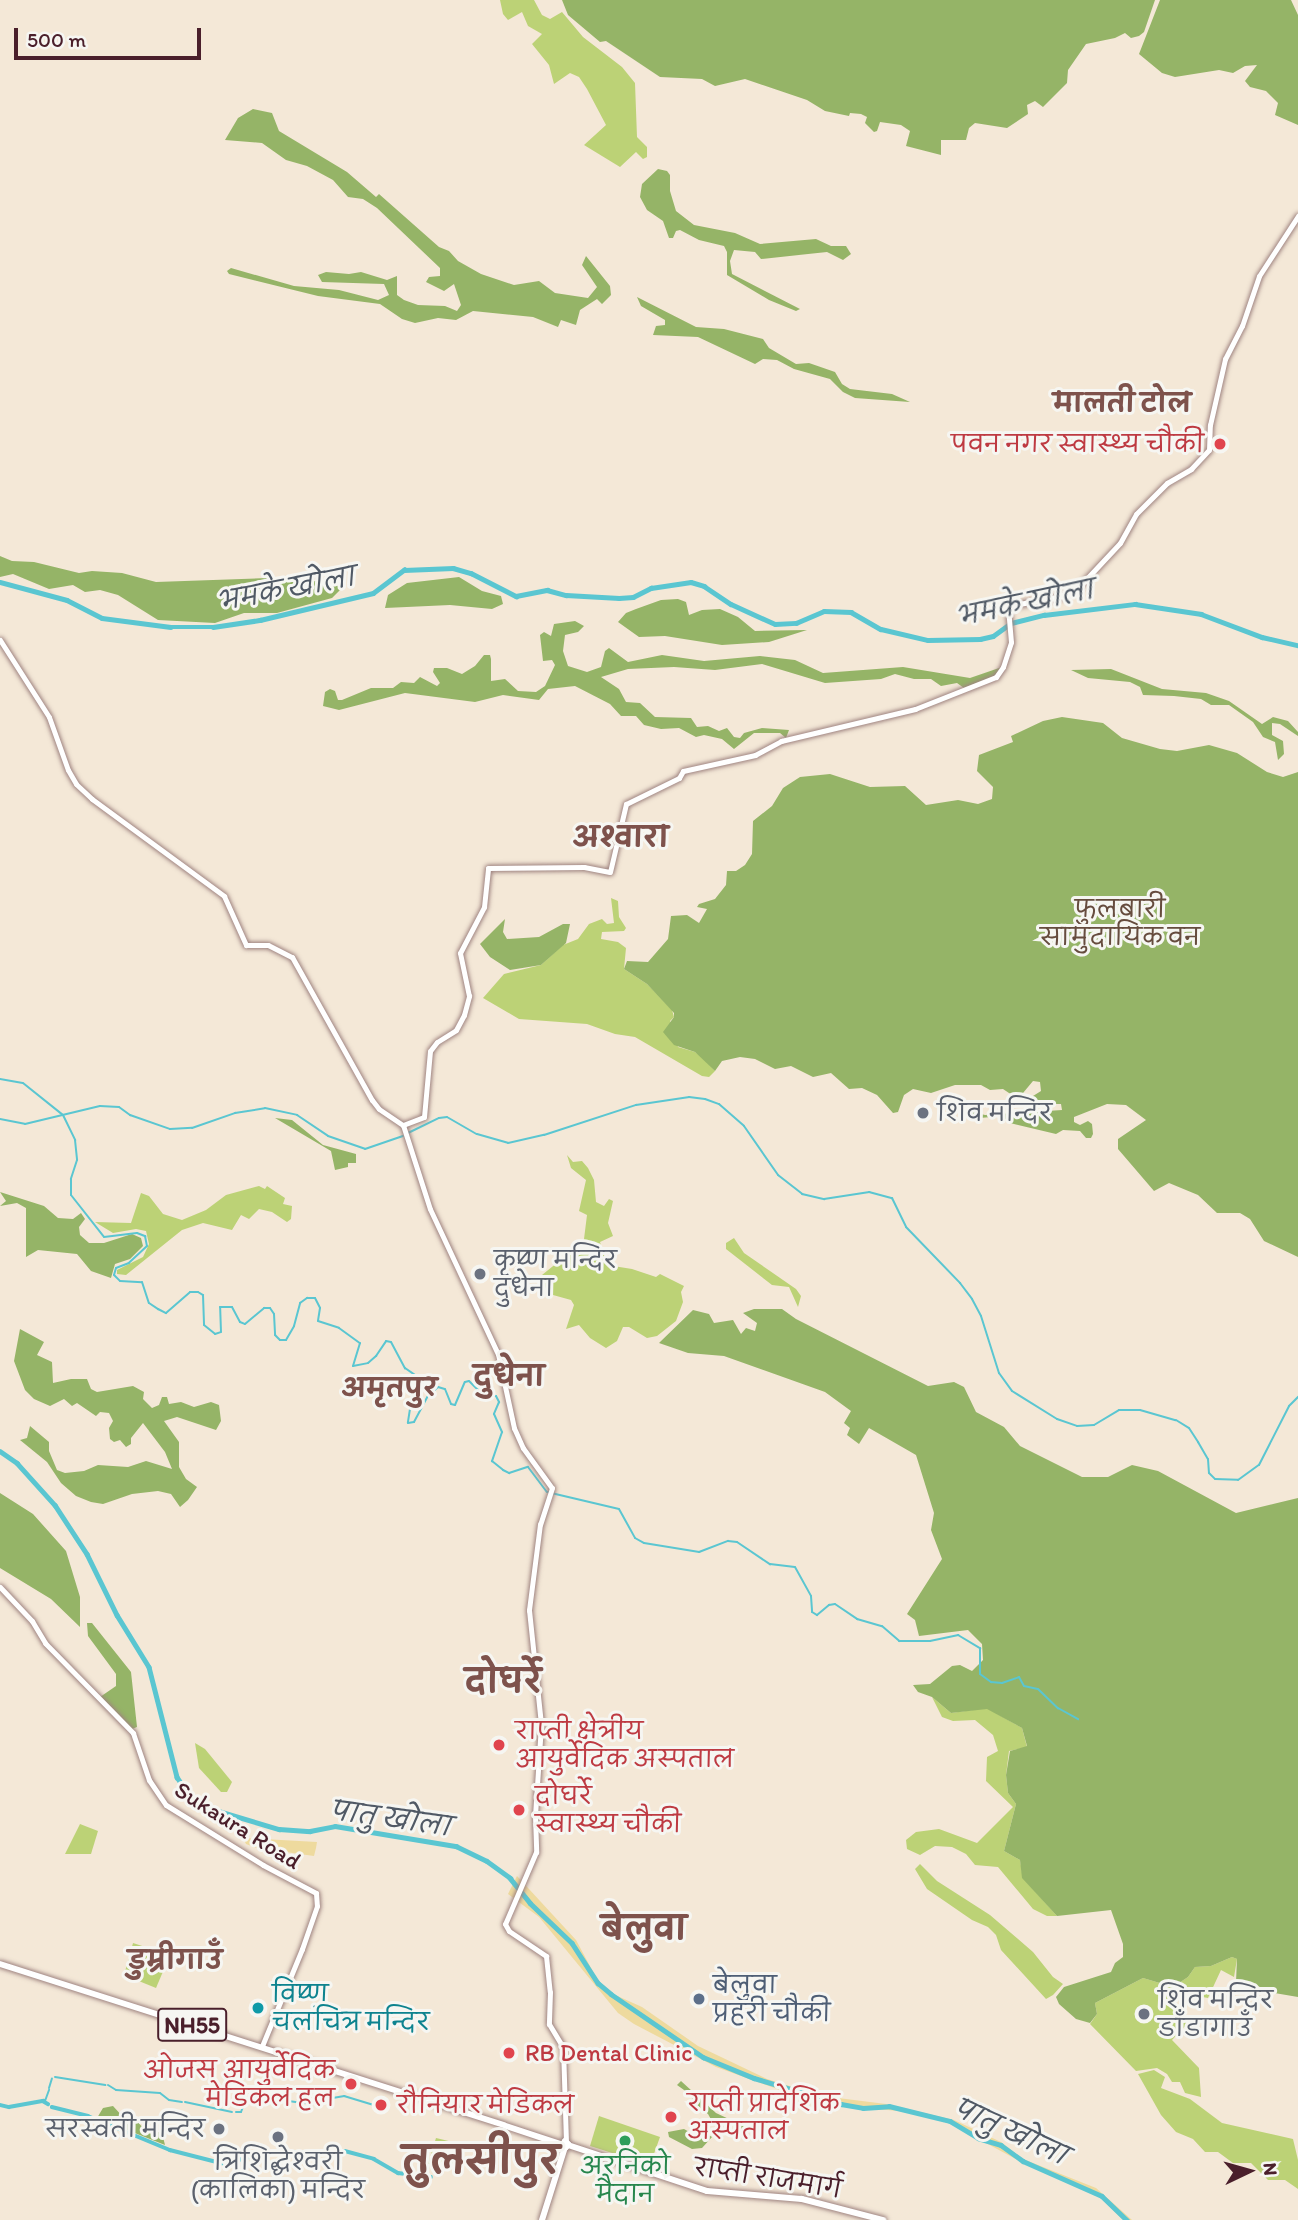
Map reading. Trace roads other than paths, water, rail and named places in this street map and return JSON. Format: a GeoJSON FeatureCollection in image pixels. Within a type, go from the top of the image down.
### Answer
{"type":"FeatureCollection","features":[{"type":"Feature","properties":{"kind":"main road","name":"NH55"},"geometry":{"type":"LineString","coordinates":[[0,1964],[565,2144]]}},
{"type":"Feature","properties":{"kind":"main road"},"geometry":{"type":"LineString","coordinates":[[540,2220],[565,2144]]}},
{"type":"Feature","properties":{"kind":"main road","name":"राप्ती राजमार्ग"},"geometry":{"type":"LineString","coordinates":[[565,2144],[707,2191],[797,2199],[883,2220]]}},
{"type":"Feature","properties":{"kind":"street"},"geometry":{"type":"LineString","coordinates":[[404,1127],[424,1117],[430,1051],[437,1042],[456,1030],[464,1015],[469,996],[460,953],[484,907],[488,868],[584,867],[610,872],[626,804],[679,778],[690,768],[748,757],[781,741],[915,709],[996,677],[1003,667],[1010,638],[1008,606],[1063,596],[1076,590],[1120,544],[1136,514],[1167,483],[1191,469],[1209,450],[1210,425],[1226,359],[1242,326],[1259,275],[1298,216]]}},
{"type":"Feature","properties":{"kind":"street"},"geometry":{"type":"LineString","coordinates":[[0,640],[49,717],[69,774],[76,783],[92,799],[224,896],[246,945],[268,944],[292,957],[372,1100],[379,1109],[404,1127],[430,1209],[498,1354],[514,1428],[552,1490],[538,1533],[529,1611],[541,1725],[535,1806],[536,1852],[506,1921],[507,1929],[540,1950],[549,1967],[550,2024],[563,2046],[565,2144]]}},
{"type":"Feature","properties":{"kind":"street","name":"Sukaura Road"},"geometry":{"type":"LineString","coordinates":[[0,1587],[32,1621],[45,1643],[71,1666],[92,1692],[133,1733],[149,1780],[162,1801],[263,1865],[316,1892],[317,1906],[302,1949],[262,2046]]}},
{"type":"Feature","properties":{"kind":"waterway","name":"भमके खोला"},"geometry":{"type":"LineString","coordinates":[[0,582],[67,600],[102,618],[170,627],[213,627],[260,620],[373,593],[404,570],[453,568],[471,573],[516,596],[547,590],[566,595],[633,597],[651,588],[691,582],[704,586],[731,604],[775,624],[796,623],[824,611],[851,612],[881,629],[928,640],[980,639],[993,636],[1011,623],[1044,615],[1135,604],[1201,614],[1262,637],[1298,645]]}},
{"type":"Feature","properties":{"kind":"waterway"},"geometry":{"type":"LineString","coordinates":[[0,1079],[23,1083],[63,1115],[75,1140],[77,1160],[71,1179],[71,1195],[104,1237],[137,1233],[145,1236],[147,1246],[129,1263],[116,1268],[114,1275],[120,1281],[142,1282],[149,1303],[158,1309],[166,1313],[190,1292],[198,1292],[203,1295],[204,1325],[215,1334],[221,1332],[220,1307],[232,1307],[240,1322],[245,1324],[264,1308],[270,1308],[274,1314],[275,1335],[280,1340],[286,1340],[294,1326],[300,1303],[307,1298],[315,1298],[320,1308],[318,1321],[339,1328],[360,1343],[353,1366],[368,1363],[386,1341],[391,1342],[405,1368],[418,1377],[413,1390],[408,1423],[414,1422],[428,1396],[438,1387],[445,1389],[451,1404],[455,1405],[465,1382],[469,1381],[483,1395],[496,1396],[499,1402],[494,1414],[502,1432],[492,1461],[503,1470],[509,1473],[528,1467],[547,1492],[619,1509],[635,1538],[644,1543],[699,1552],[728,1541],[737,1542],[770,1564],[795,1567],[811,1596],[812,1612],[817,1615],[829,1605],[835,1604],[857,1619],[882,1626],[899,1641],[930,1641],[958,1635],[980,1648],[980,1674],[991,1682],[1002,1683],[1019,1677],[1024,1686],[1038,1689],[1058,1708],[1078,1719]]}},
{"type":"Feature","properties":{"kind":"waterway"},"geometry":{"type":"LineString","coordinates":[[408,1133],[439,1118],[447,1117],[477,1134],[508,1143],[544,1135],[636,1105],[689,1097],[705,1099],[719,1104],[744,1126],[778,1175],[802,1194],[824,1199],[869,1192],[892,1198],[906,1227],[972,1299],[981,1316],[999,1373],[1012,1391],[1057,1419],[1077,1426],[1094,1425],[1119,1410],[1140,1410],[1176,1420],[1189,1428],[1208,1459],[1209,1473],[1215,1479],[1238,1480],[1259,1465],[1289,1406],[1298,1397]]}},
{"type":"Feature","properties":{"kind":"waterway"},"geometry":{"type":"LineString","coordinates":[[0,1119],[25,1124],[100,1106],[119,1107],[130,1115],[170,1129],[192,1128],[235,1113],[265,1108],[297,1115],[328,1136],[365,1149],[403,1136]]}},
{"type":"Feature","properties":{"kind":"waterway","name":"पातु खोला"},"geometry":{"type":"LineString","coordinates":[[0,1451],[17,1463],[55,1505],[87,1554],[117,1615],[149,1667],[177,1777],[195,1804],[279,1829],[310,1831],[335,1826],[456,1846],[487,1861],[510,1878],[530,1903],[572,1943],[598,1983],[703,2057],[754,2078],[841,2104],[863,2108],[889,2106],[950,2121],[978,2138],[1001,2145],[1023,2161],[1102,2196],[1127,2220]]}},
{"type":"Feature","properties":{"kind":"waterway"},"geometry":{"type":"LineString","coordinates":[[55,2077],[105,2085]]}},
{"type":"Feature","properties":{"kind":"waterway"},"geometry":{"type":"LineString","coordinates":[[49,2088],[52,2078]]}},
{"type":"Feature","properties":{"kind":"waterway"},"geometry":{"type":"LineString","coordinates":[[108,2085],[116,2090],[160,2093],[169,2100],[182,2102]]}},
{"type":"Feature","properties":{"kind":"waterway"},"geometry":{"type":"LineString","coordinates":[[45,2101],[49,2090]]}},
{"type":"Feature","properties":{"kind":"waterway"},"geometry":{"type":"LineString","coordinates":[[236,2112],[241,2112],[244,2104],[274,2099],[303,2103],[344,2096],[374,2105]]}},
{"type":"Feature","properties":{"kind":"waterway"},"geometry":{"type":"LineString","coordinates":[[0,2105],[9,2107],[43,2101],[48,2104]]}},
{"type":"Feature","properties":{"kind":"waterway"},"geometry":{"type":"LineString","coordinates":[[185,2102],[232,2112]]}},
{"type":"Feature","properties":{"kind":"waterway"},"geometry":{"type":"LineString","coordinates":[[52,2107],[88,2116],[170,2150],[225,2164],[267,2152],[337,2152]]}},
{"type":"Feature","properties":{"kind":"waterway"},"geometry":{"type":"LineString","coordinates":[[345,2151],[374,2159],[398,2173],[431,2177]]}},
{"type":"Feature","properties":{"kind":"place","name":"पवन नगर स्वास्थ्य चौकी"},"geometry":{"type":"Point","coordinates":[1220,444]}},
{"type":"Feature","properties":{"kind":"place","name":"शिव मन्दिर"},"geometry":{"type":"Point","coordinates":[923,1113]}},
{"type":"Feature","properties":{"kind":"place","name":"कृष्ण मन्दिर दुधेना"},"geometry":{"type":"Point","coordinates":[480,1274]}},
{"type":"Feature","properties":{"kind":"place","name":"राप्ती क्षेत्रीय आयुर्वेदिक अस्पताल"},"geometry":{"type":"Point","coordinates":[499,1745]}},
{"type":"Feature","properties":{"kind":"place","name":"दोघर्रे स्वास्थ्य चौकी"},"geometry":{"type":"Point","coordinates":[519,1810]}},
{"type":"Feature","properties":{"kind":"place","name":"बेलुवा प्रहरी चौकी"},"geometry":{"type":"Point","coordinates":[699,1999]}},
{"type":"Feature","properties":{"kind":"place","name":"विष्णु चलचित्र मन्दिर"},"geometry":{"type":"Point","coordinates":[258,2008]}},
{"type":"Feature","properties":{"kind":"place","name":"शिव मन्दिर डाँडागाउँ"},"geometry":{"type":"Point","coordinates":[1144,2014]}},
{"type":"Feature","properties":{"kind":"place","name":"RB Dental Clinic"},"geometry":{"type":"Point","coordinates":[509,2053]}},
{"type":"Feature","properties":{"kind":"place","name":"ओजस आयुर्वेदिक मेडिकल हल"},"geometry":{"type":"Point","coordinates":[351,2084]}},
{"type":"Feature","properties":{"kind":"place","name":"रौनियार मेडिकल"},"geometry":{"type":"Point","coordinates":[381,2105]}},
{"type":"Feature","properties":{"kind":"place","name":"राप्ती प्रादेशिक अस्पताल"},"geometry":{"type":"Point","coordinates":[671,2117]}},
{"type":"Feature","properties":{"kind":"place","name":"सरस्वती मन्दिर"},"geometry":{"type":"Point","coordinates":[219,2129]}},
{"type":"Feature","properties":{"kind":"place","name":"त्रिशिद्धेश्वरी (कालिका) मन्दिर"},"geometry":{"type":"Point","coordinates":[278,2137]}},
{"type":"Feature","properties":{"kind":"place","name":"अरनिको मैदान"},"geometry":{"type":"Point","coordinates":[625,2141]}},
{"type":"Feature","properties":{"kind":"district","name":"मालती टोल"},"geometry":{"type":"Point","coordinates":[1122,404]}},
{"type":"Feature","properties":{"kind":"district","name":"अश्वारा"},"geometry":{"type":"Point","coordinates":[620,837]}},
{"type":"Feature","properties":{"kind":"district","name":"दुधेना"},"geometry":{"type":"Point","coordinates":[509,1376]}},
{"type":"Feature","properties":{"kind":"district","name":"अमृतपुर"},"geometry":{"type":"Point","coordinates":[389,1389]}},
{"type":"Feature","properties":{"kind":"district","name":"दोघर्रे"},"geometry":{"type":"Point","coordinates":[503,1681]}},
{"type":"Feature","properties":{"kind":"district","name":"बेलुवा"},"geometry":{"type":"Point","coordinates":[644,1928]}},
{"type":"Feature","properties":{"kind":"district","name":"डुम्रीगाउँ"},"geometry":{"type":"Point","coordinates":[175,1961]}},
{"type":"Feature","properties":{"kind":"district","name":"तुलसीपुर"},"geometry":{"type":"Point","coordinates":[481,2161]}},
{"type":"Feature","properties":{"kind":"park label","name":"फुलबारी सामुदायिक वन"},"geometry":{"type":"Point","coordinates":[1120,923]}}]}
